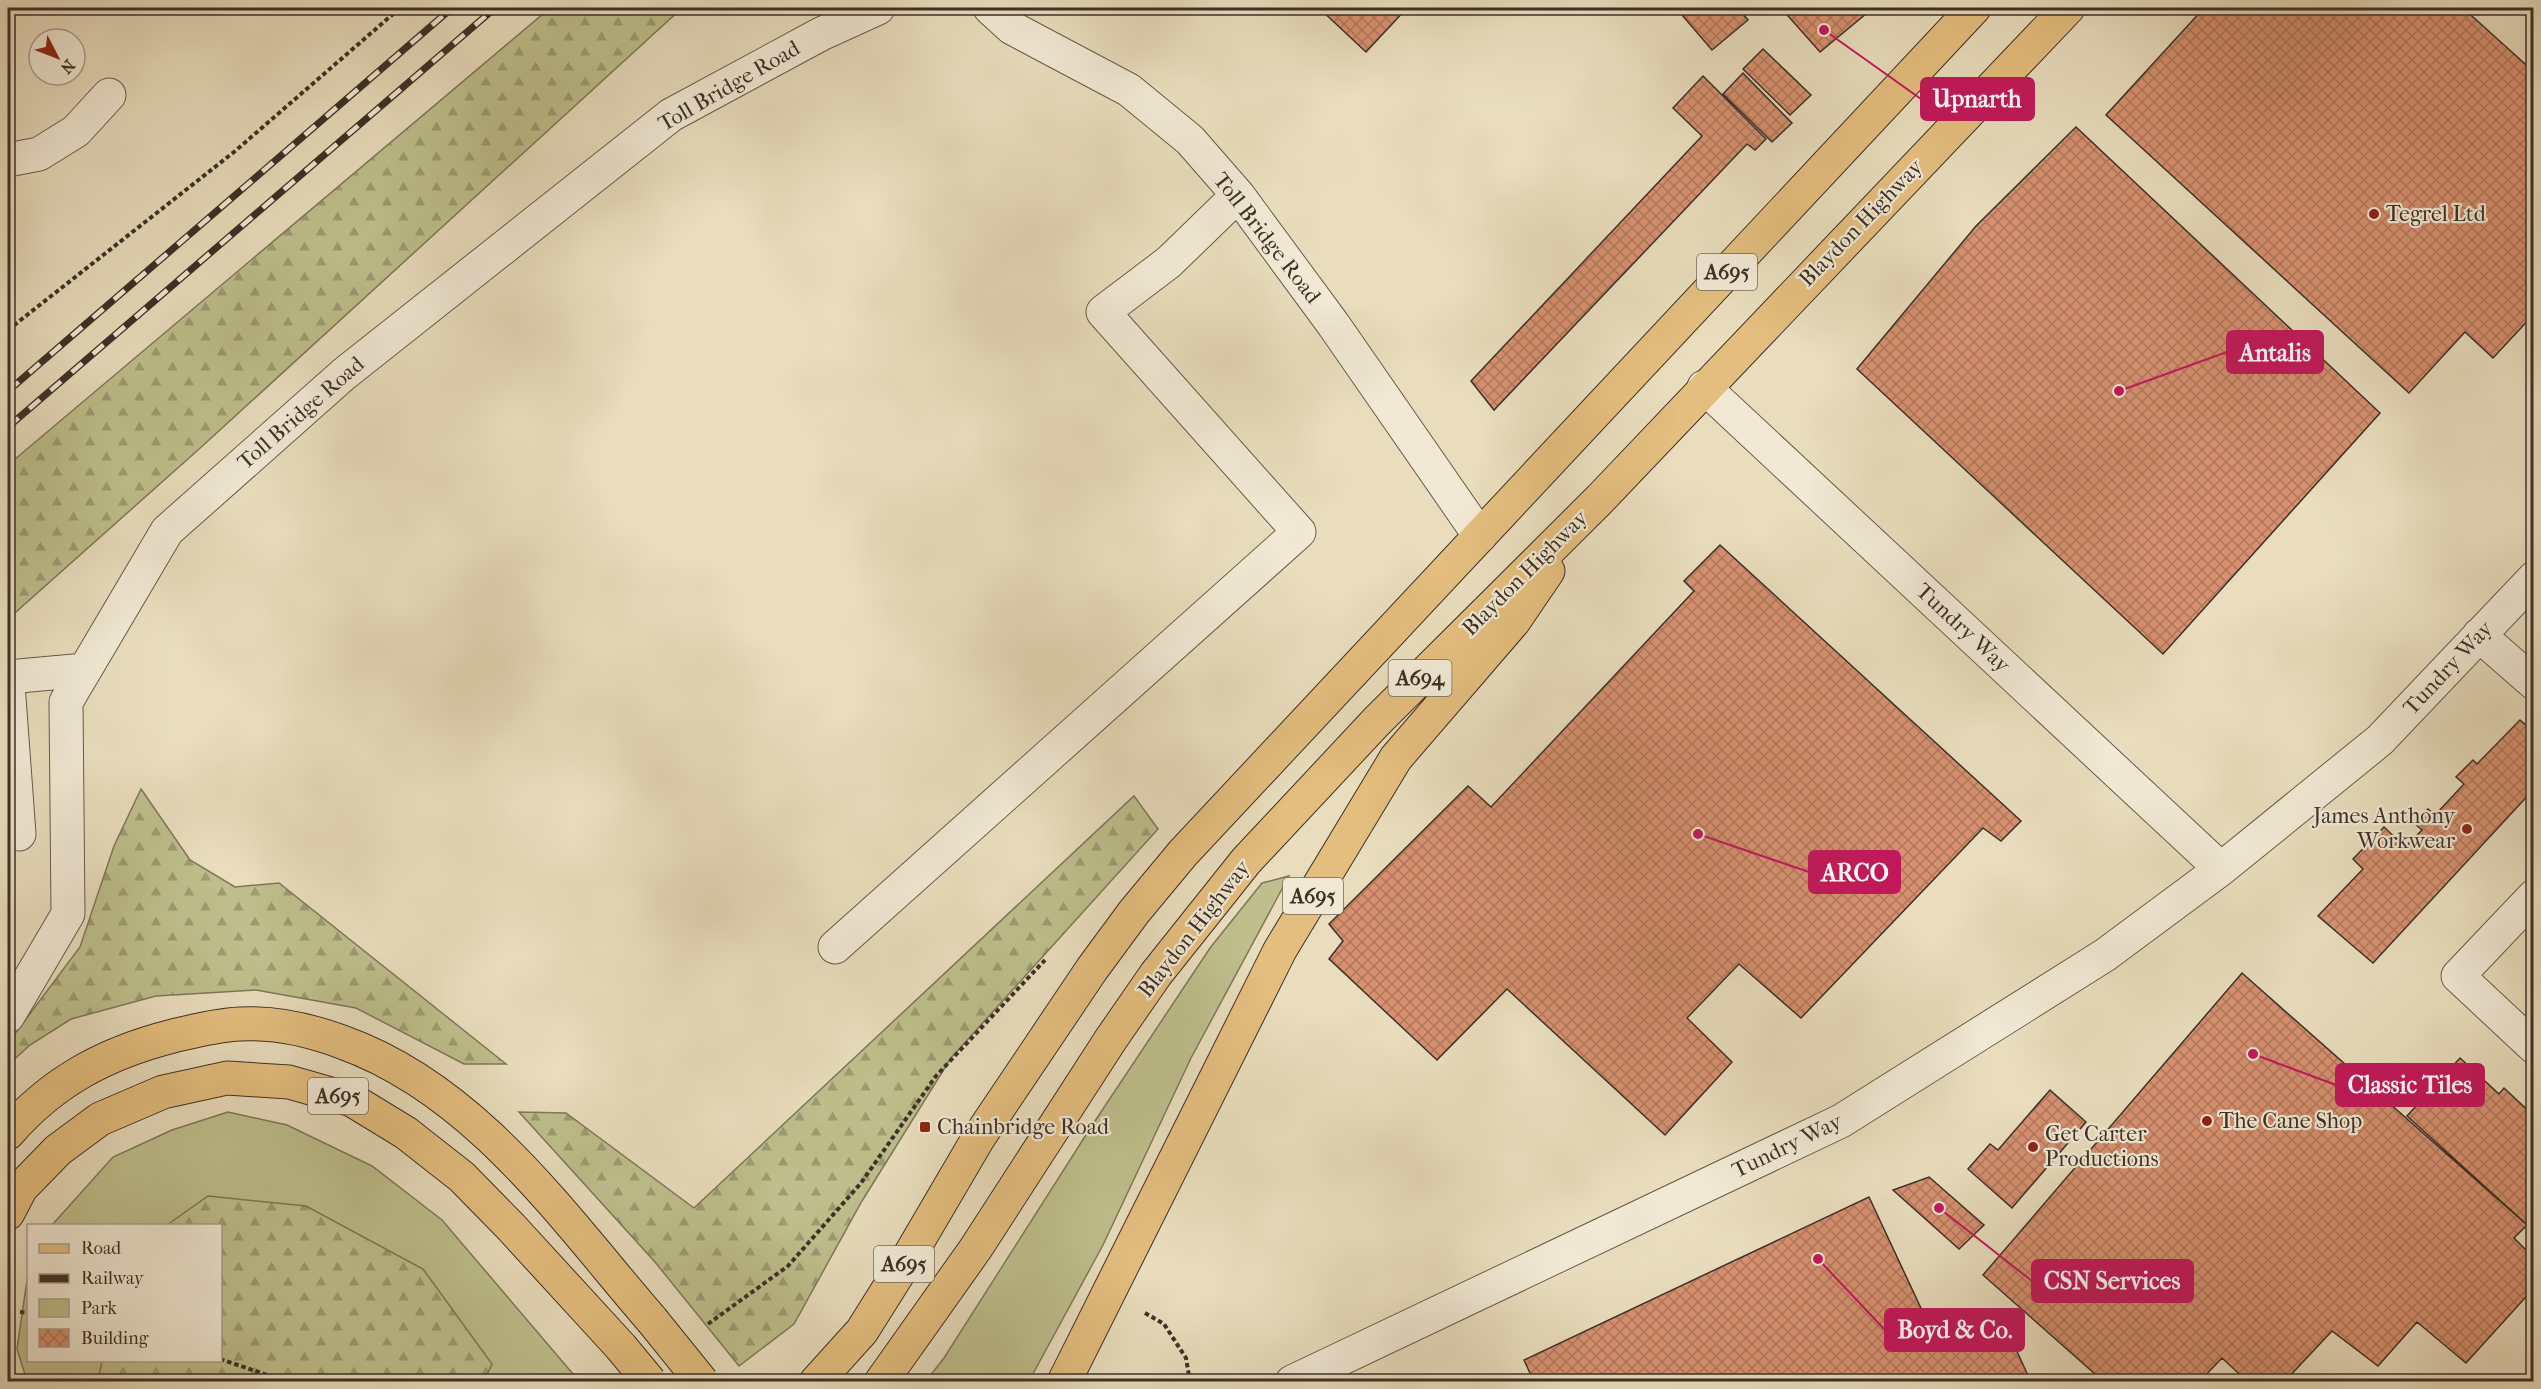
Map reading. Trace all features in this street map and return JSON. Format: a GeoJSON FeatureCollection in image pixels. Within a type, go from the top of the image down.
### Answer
{"type":"FeatureCollection","features":[{"type":"Feature","properties":{"kind":"main road","name":"A695"},"geometry":{"type":"LineString","coordinates":[[816,1382],[862,1331],[979,1137],[1092,969],[1169,870],[1974,8]]}},
{"type":"Feature","properties":{"kind":"main road","name":"Blaydon Highway"},"geometry":{"type":"LineString","coordinates":[[881,1382],[976,1248],[1111,1039],[1156,974],[1246,861],[1376,722],[1600,499],[1704,387],[2068,8]]}},
{"type":"Feature","properties":{"kind":"main road","name":"A695"},"geometry":{"type":"LineString","coordinates":[[1064,1382],[1280,950],[1396,758],[1514,621],[1600,499]]}},
{"type":"Feature","properties":{"kind":"main road"},"geometry":{"type":"LineString","coordinates":[[8,1133],[23,1115],[57,1086],[99,1061],[141,1044],[194,1031],[240,1024],[282,1026],[320,1034],[369,1052],[407,1072],[448,1099],[479,1126],[511,1156],[652,1320],[702,1382]]}},
{"type":"Feature","properties":{"kind":"main road","name":"A695"},"geometry":{"type":"LineString","coordinates":[[8,1213],[21,1188],[43,1165],[58,1150],[100,1119],[163,1092],[227,1078],[289,1082],[352,1100],[406,1133],[453,1170],[511,1227],[650,1382]]}},
{"type":"Feature","properties":{"kind":"street","name":"Toll Bridge Road"},"geometry":{"type":"LineString","coordinates":[[8,1016],[68,915],[66,702],[167,531],[344,374],[671,115],[821,34],[878,8]]}},
{"type":"Feature","properties":{"kind":"street","name":"Toll Bridge Road"},"geometry":{"type":"LineString","coordinates":[[990,8],[1012,28],[1129,90],[1190,140],[1238,195],[1333,324],[1480,536]]}},
{"type":"Feature","properties":{"kind":"street"},"geometry":{"type":"LineString","coordinates":[[14,162],[39,154],[76,131],[109,95]]}},
{"type":"Feature","properties":{"kind":"street"},"geometry":{"type":"LineString","coordinates":[[835,947],[1299,532],[1103,312],[1168,262],[1238,195]]}},
{"type":"Feature","properties":{"kind":"street","name":"Tundry Way"},"geometry":{"type":"LineString","coordinates":[[1704,387],[2221,869]]}},
{"type":"Feature","properties":{"kind":"street","name":"Tundry Way"},"geometry":{"type":"LineString","coordinates":[[1292,1382],[1841,1121],[2105,955],[2221,869],[2380,740],[2534,578]]}},
{"type":"Feature","properties":{"kind":"street"},"geometry":{"type":"LineString","coordinates":[[2479,635],[2534,683]]}},
{"type":"Feature","properties":{"kind":"street"},"geometry":{"type":"LineString","coordinates":[[8,677],[85,670]]}},
{"type":"Feature","properties":{"kind":"street"},"geometry":{"type":"LineString","coordinates":[[8,684],[19,834]]}},
{"type":"Feature","properties":{"kind":"street"},"geometry":{"type":"LineString","coordinates":[[2534,896],[2458,976],[2534,1047]]}},
{"type":"Feature","properties":{"kind":"path"},"geometry":{"type":"LineString","coordinates":[[8,330],[234,152],[400,8]]}},
{"type":"Feature","properties":{"kind":"path"},"geometry":{"type":"LineString","coordinates":[[1110,1291],[1164,1324],[1186,1358],[1190,1382]]}},
{"type":"Feature","properties":{"kind":"path"},"geometry":{"type":"LineString","coordinates":[[20,1312],[27,1313]]}},
{"type":"Feature","properties":{"kind":"path"},"geometry":{"type":"LineString","coordinates":[[222,1360],[288,1382]]}},
{"type":"Feature","properties":{"kind":"green space"},"geometry":{"type":"Polygon","coordinates":[[[550,8],[682,8],[198,450],[8,619],[8,465],[550,8]]]}},
{"type":"Feature","properties":{"kind":"green space"},"geometry":{"type":"Polygon","coordinates":[[[141,789],[190,860],[235,887],[279,883],[506,1064],[464,1064],[356,1008],[256,990],[156,996],[71,1019],[30,1045],[8,1065],[8,1043],[80,947],[114,846],[141,789]]]}},
{"type":"Feature","properties":{"kind":"green space"},"geometry":{"type":"Polygon","coordinates":[[[1134,796],[1158,829],[951,1058],[862,1201],[794,1324],[739,1366],[655,1262],[519,1112],[566,1113],[694,1208],[1134,796]]]}},
{"type":"Feature","properties":{"kind":"green space"},"geometry":{"type":"Polygon","coordinates":[[[1289,876],[1191,1058],[1103,1245],[1029,1381],[926,1381],[944,1358],[1091,1127],[1210,948],[1262,883],[1289,876]]]}},
{"type":"Feature","properties":{"kind":"green space"},"geometry":{"type":"Polygon","coordinates":[[[228,1112],[287,1125],[372,1166],[442,1220],[579,1381],[27,1381],[17,1349],[27,1280],[27,1362],[222,1362],[222,1224],[53,1224],[113,1157],[172,1130],[228,1112]]]}},
{"type":"Feature","properties":{"kind":"green space"},"geometry":{"type":"Polygon","coordinates":[[[208,1196],[306,1206],[423,1269],[492,1364],[484,1381],[98,1381],[102,1362],[222,1362],[222,1224],[168,1224],[208,1196]]]}},
{"type":"Feature","properties":{"kind":"building"},"geometry":{"type":"Polygon","coordinates":[[[1319,8],[1407,8],[1366,52],[1319,8]]]}},
{"type":"Feature","properties":{"kind":"building"},"geometry":{"type":"Polygon","coordinates":[[[1676,8],[1738,8],[1748,20],[1712,50],[1676,8]]]}},
{"type":"Feature","properties":{"kind":"building"},"geometry":{"type":"Polygon","coordinates":[[[1781,8],[1873,8],[1820,52],[1781,8]]]}},
{"type":"Feature","properties":{"kind":"building","name":"Tegrel Ltd"},"geometry":{"type":"Polygon","coordinates":[[[2204,8],[2463,8],[2534,72],[2534,314],[2493,358],[2465,332],[2409,393],[2106,115],[2204,8]]]}},
{"type":"Feature","properties":{"kind":"building"},"geometry":{"type":"Polygon","coordinates":[[[1763,49],[1811,95],[1790,115],[1743,69],[1763,49]]]}},
{"type":"Feature","properties":{"kind":"building"},"geometry":{"type":"Polygon","coordinates":[[[1743,73],[1792,123],[1772,142],[1723,94],[1743,73]]]}},
{"type":"Feature","properties":{"kind":"building"},"geometry":{"type":"Polygon","coordinates":[[[1703,76],[1766,139],[1755,150],[1747,144],[1494,410],[1471,381],[1702,136],[1673,108],[1703,76]]]}},
{"type":"Feature","properties":{"kind":"building"},"geometry":{"type":"Polygon","coordinates":[[[2076,127],[2380,413],[2163,654],[1857,369],[1976,226],[2076,127]]]}},
{"type":"Feature","properties":{"kind":"building"},"geometry":{"type":"Polygon","coordinates":[[[1720,545],[2021,821],[2001,841],[1983,828],[1801,1018],[1739,964],[1687,1018],[1732,1062],[1665,1135],[1507,989],[1437,1060],[1329,959],[1343,941],[1329,924],[1468,786],[1491,807],[1694,591],[1684,581],[1720,545]]]}},
{"type":"Feature","properties":{"kind":"building"},"geometry":{"type":"Polygon","coordinates":[[[2520,720],[2534,732],[2534,789],[2373,963],[2318,916],[2363,869],[2353,859],[2384,827],[2405,847],[2422,830],[2414,823],[2428,809],[2435,815],[2464,784],[2456,777],[2473,760],[2477,764],[2520,720]]]}},
{"type":"Feature","properties":{"kind":"building"},"geometry":{"type":"Polygon","coordinates":[[[8,907],[14,931],[8,933],[8,907]]]}},
{"type":"Feature","properties":{"kind":"building"},"geometry":{"type":"Polygon","coordinates":[[[2242,973],[2527,1225],[2514,1238],[2534,1258],[2534,1288],[2466,1363],[2417,1322],[2378,1366],[2332,1331],[2284,1382],[2248,1382],[2222,1358],[2199,1382],[2104,1382],[1983,1275],[2242,973]]]}},
{"type":"Feature","properties":{"kind":"building"},"geometry":{"type":"Polygon","coordinates":[[[2460,1058],[2499,1094],[2504,1088],[2534,1116],[2534,1231],[2407,1116],[2460,1058]]]}},
{"type":"Feature","properties":{"kind":"building","name":"Get Carter Productions"},"geometry":{"type":"Polygon","coordinates":[[[2050,1090],[2086,1122],[2012,1208],[1968,1169],[1990,1144],[1998,1150],[2050,1090]]]}},
{"type":"Feature","properties":{"kind":"building"},"geometry":{"type":"Polygon","coordinates":[[[1929,1177],[1984,1225],[1959,1249],[1893,1190],[1929,1177]]]}},
{"type":"Feature","properties":{"kind":"building"},"geometry":{"type":"Polygon","coordinates":[[[1869,1197],[1941,1351],[2003,1321],[2031,1382],[1534,1382],[1524,1360],[1869,1197]]]}},
{"type":"Feature","properties":{"kind":"railway"},"geometry":{"type":"LineString","coordinates":[[8,391],[452,8]]}},
{"type":"Feature","properties":{"kind":"railway"},"geometry":{"type":"LineString","coordinates":[[8,427],[495,8]]}},
{"type":"Feature","properties":{"kind":"place","name":"Upnarth"},"geometry":{"type":"Point","coordinates":[1824,30]}},
{"type":"Feature","properties":{"kind":"place","name":"Tegrel Ltd"},"geometry":{"type":"Point","coordinates":[2374,214]}},
{"type":"Feature","properties":{"kind":"place","name":"Antalis"},"geometry":{"type":"Point","coordinates":[2119,391]}},
{"type":"Feature","properties":{"kind":"place","name":"James Anthony Workwear"},"geometry":{"type":"Point","coordinates":[2467,829]}},
{"type":"Feature","properties":{"kind":"place","name":"ARCO"},"geometry":{"type":"Point","coordinates":[1698,834]}},
{"type":"Feature","properties":{"kind":"place","name":"Classic Tiles"},"geometry":{"type":"Point","coordinates":[2253,1054]}},
{"type":"Feature","properties":{"kind":"place","name":"The Cane Shop"},"geometry":{"type":"Point","coordinates":[2207,1121]}},
{"type":"Feature","properties":{"kind":"place","name":"Chainbridge Road"},"geometry":{"type":"Point","coordinates":[925,1127]}},
{"type":"Feature","properties":{"kind":"place","name":"Get Carter Productions"},"geometry":{"type":"Point","coordinates":[2033,1147]}},
{"type":"Feature","properties":{"kind":"place","name":"CSN Services"},"geometry":{"type":"Point","coordinates":[1939,1208]}},
{"type":"Feature","properties":{"kind":"place","name":"Boyd & Co."},"geometry":{"type":"Point","coordinates":[1818,1259]}}]}
